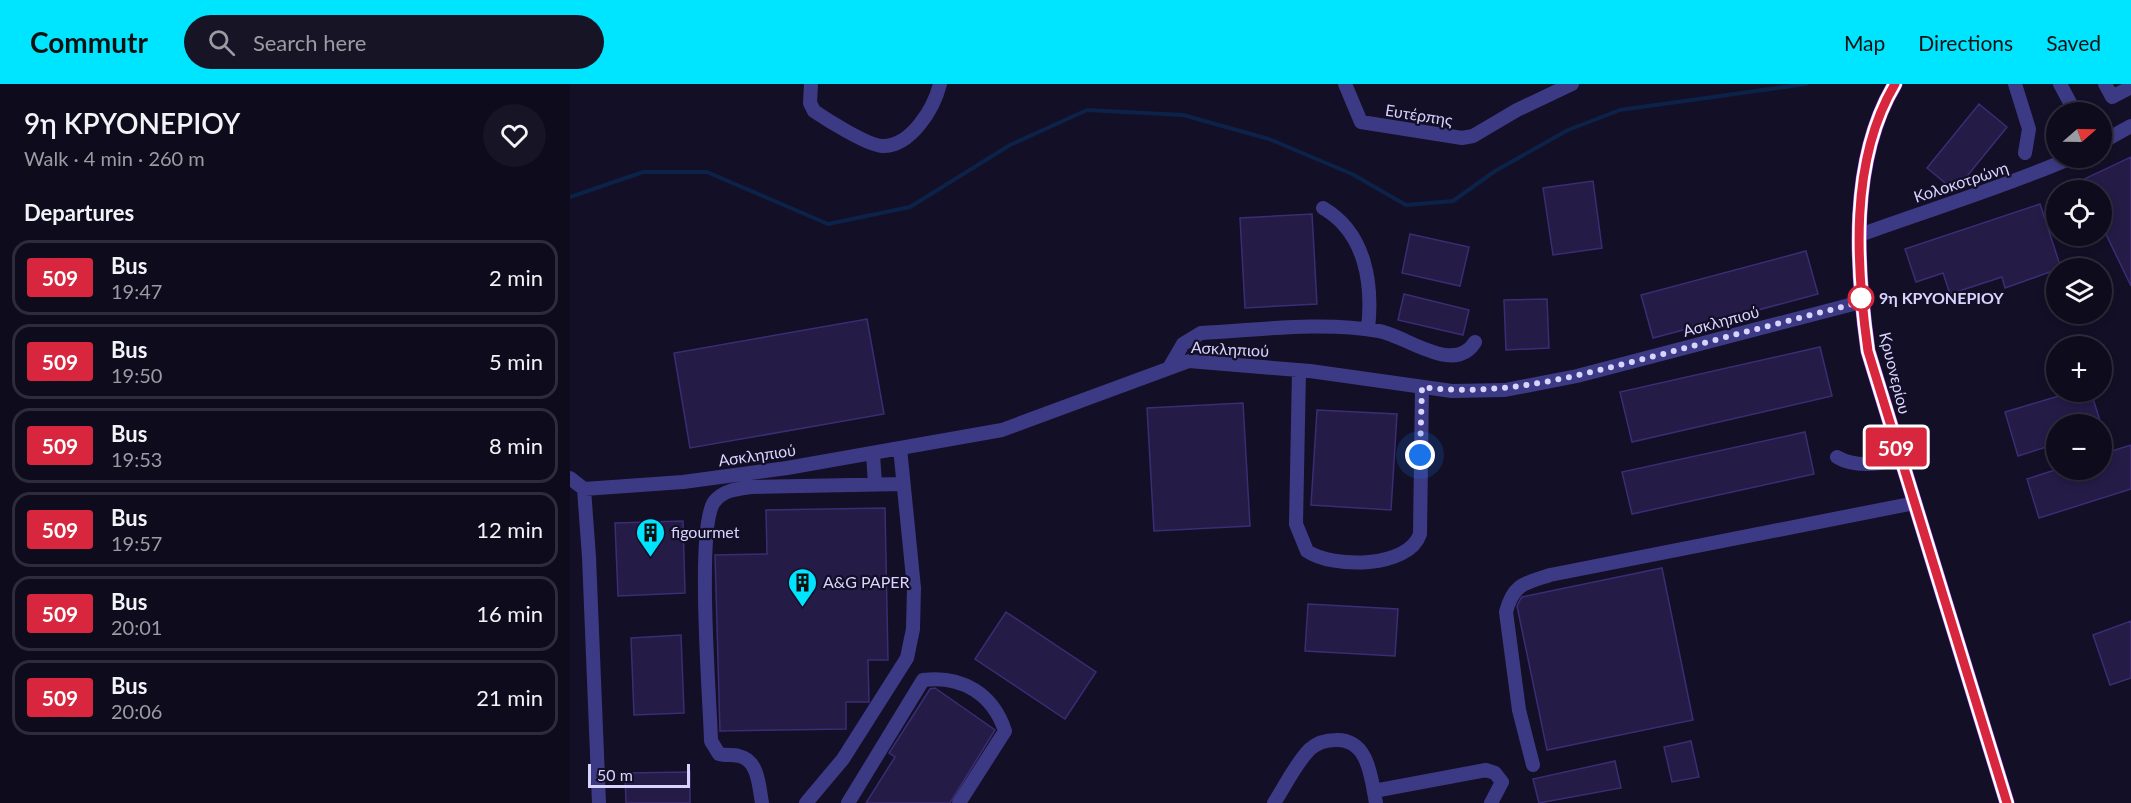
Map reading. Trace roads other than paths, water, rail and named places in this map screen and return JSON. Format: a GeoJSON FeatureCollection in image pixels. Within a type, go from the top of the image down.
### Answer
{"type":"FeatureCollection","features":[{"type":"Feature","properties":{"kind":"main road","name":"Κρυονερίου"},"geometry":{"type":"LineString","coordinates":[[1895,84],[1873,136],[1865,175],[1860,235],[1861,302],[1868,351],[2007,803]]}},
{"type":"Feature","properties":{"kind":"street"},"geometry":{"type":"LineString","coordinates":[[811,84],[810,104],[814,111],[872,143],[882,146],[908,135],[923,121],[933,104],[940,84]]}},
{"type":"Feature","properties":{"kind":"street","name":"Ευτέρπης"},"geometry":{"type":"LineString","coordinates":[[1345,84],[1361,122],[1462,138],[1473,136],[1517,110],[1572,84]]}},
{"type":"Feature","properties":{"kind":"street"},"geometry":{"type":"LineString","coordinates":[[2015,84],[2029,129],[2025,153]]}},
{"type":"Feature","properties":{"kind":"street"},"geometry":{"type":"LineString","coordinates":[[2105,84],[2112,97],[2131,87]]}},
{"type":"Feature","properties":{"kind":"street"},"geometry":{"type":"LineString","coordinates":[[2066,86],[2072,102]]}},
{"type":"Feature","properties":{"kind":"street"},"geometry":{"type":"LineString","coordinates":[[2112,136],[2131,126]]}},
{"type":"Feature","properties":{"kind":"street","name":"Κολοκοτρώνη"},"geometry":{"type":"LineString","coordinates":[[1860,235],[2015,182],[2048,168]]}},
{"type":"Feature","properties":{"kind":"street"},"geometry":{"type":"LineString","coordinates":[[1323,208],[1339,217],[1355,236],[1368,283],[1371,307],[1368,329]]}},
{"type":"Feature","properties":{"kind":"street","name":"Ασκληπιού"},"geometry":{"type":"LineString","coordinates":[[584,489],[683,482],[873,454],[1002,430],[1190,361],[1299,370],[1452,391],[1505,390],[1577,376],[1861,302]]}},
{"type":"Feature","properties":{"kind":"street"},"geometry":{"type":"LineString","coordinates":[[1169,368],[1183,344],[1201,333],[1328,327],[1368,329],[1383,331],[1444,356],[1471,349],[1475,342]]}},
{"type":"Feature","properties":{"kind":"street"},"geometry":{"type":"LineString","coordinates":[[1299,370],[1296,524],[1307,551],[1327,562],[1392,558],[1408,552],[1417,545],[1420,534],[1422,387]]}},
{"type":"Feature","properties":{"kind":"street"},"geometry":{"type":"LineString","coordinates":[[806,803],[843,759],[907,658],[913,629],[914,588],[900,448]]}},
{"type":"Feature","properties":{"kind":"street"},"geometry":{"type":"LineString","coordinates":[[873,454],[875,484]]}},
{"type":"Feature","properties":{"kind":"street"},"geometry":{"type":"LineString","coordinates":[[1837,457],[1847,462],[1872,464],[1900,459]]}},
{"type":"Feature","properties":{"kind":"street"},"geometry":{"type":"LineString","coordinates":[[570,478],[584,489],[590,557],[599,803]]}},
{"type":"Feature","properties":{"kind":"street"},"geometry":{"type":"LineString","coordinates":[[762,803],[756,771],[751,764],[742,756],[719,754],[711,741],[704,571],[709,513],[720,495],[739,489],[903,484]]}},
{"type":"Feature","properties":{"kind":"street"},"geometry":{"type":"LineString","coordinates":[[1533,765],[1519,710],[1507,621],[1509,597],[1516,587],[1550,575],[1915,503]]}},
{"type":"Feature","properties":{"kind":"street"},"geometry":{"type":"LineString","coordinates":[[848,803],[923,680],[934,679],[954,680],[974,688],[997,711],[1005,731],[959,803]]}},
{"type":"Feature","properties":{"kind":"street"},"geometry":{"type":"LineString","coordinates":[[1274,803],[1311,749],[1326,740],[1345,740],[1361,751],[1370,770],[1375,797],[1486,770],[1495,774],[1502,782],[1501,788],[1491,803]]}},
{"type":"Feature","properties":{"kind":"waterway"},"geometry":{"type":"LineString","coordinates":[[570,197],[643,172],[707,172],[828,224],[910,207],[1010,145],[1087,110],[1183,115],[1269,139],[1352,174],[1406,205],[1453,201],[1495,171],[1568,130],[1620,110],[1806,84]]}},
{"type":"Feature","properties":{"kind":"place","name":"9η ΚΡΥΟΝΕΡΙΟΥ"},"geometry":{"type":"Point","coordinates":[1861,298]}},
{"type":"Feature","properties":{"kind":"place","name":"figourmet"},"geometry":{"type":"Point","coordinates":[650,558]}},
{"type":"Feature","properties":{"kind":"place","name":"A&G PAPER"},"geometry":{"type":"Point","coordinates":[802,608]}}]}
